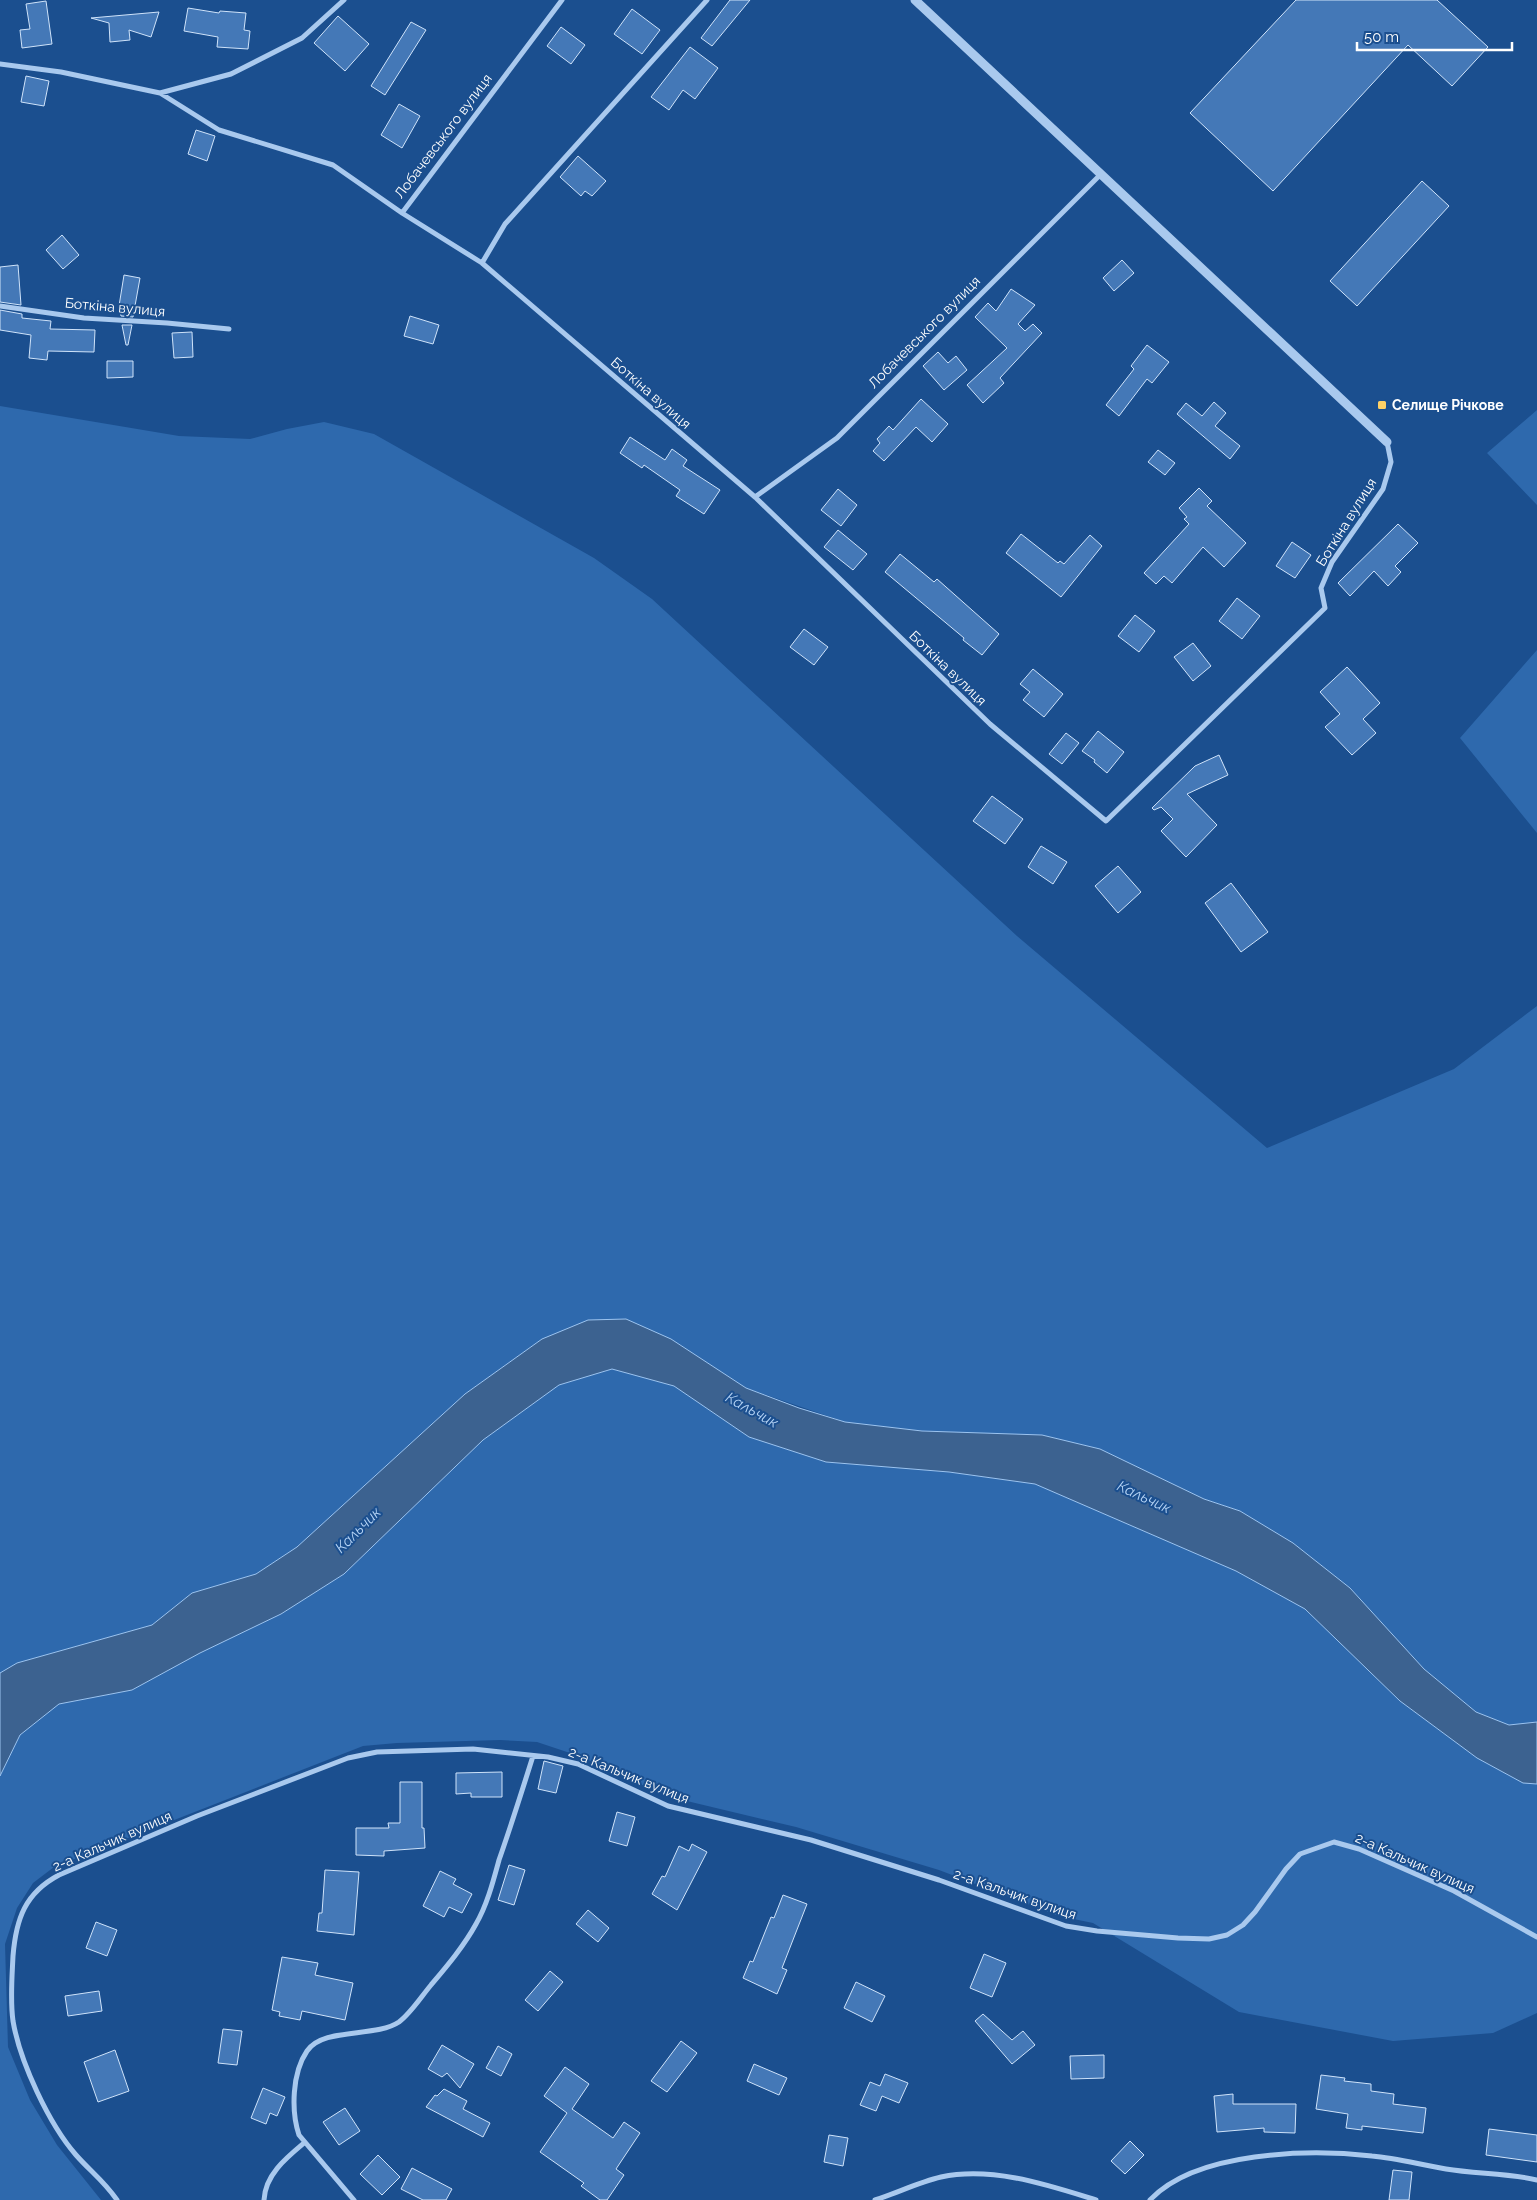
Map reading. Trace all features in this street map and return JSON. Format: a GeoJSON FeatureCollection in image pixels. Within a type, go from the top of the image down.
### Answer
{"type":"FeatureCollection","features":[{"type":"Feature","properties":{"kind":"street","name":"Лобачевського вулиця"},"geometry":{"type":"LineString","coordinates":[[160,93],[231,74],[302,38],[344,0]]}},
{"type":"Feature","properties":{"kind":"street","name":"Лобачевського вулиця"},"geometry":{"type":"LineString","coordinates":[[0,64],[62,72],[160,93],[219,130],[333,165],[402,213],[562,0]]}},
{"type":"Feature","properties":{"kind":"street"},"geometry":{"type":"LineString","coordinates":[[482,263],[505,224],[707,0]]}},
{"type":"Feature","properties":{"kind":"street"},"geometry":{"type":"LineString","coordinates":[[915,0],[1387,442]]}},
{"type":"Feature","properties":{"kind":"street","name":"Лобачевського вулиця"},"geometry":{"type":"LineString","coordinates":[[756,497],[837,438],[1101,174]]}},
{"type":"Feature","properties":{"kind":"street","name":"Боткіна вулиця"},"geometry":{"type":"LineString","coordinates":[[402,213],[482,263],[756,497],[990,724],[1106,821],[1325,608],[1321,588],[1332,562],[1382,489],[1391,462],[1387,442]]}},
{"type":"Feature","properties":{"kind":"street","name":"Боткіна вулиця"},"geometry":{"type":"LineString","coordinates":[[0,306],[84,318],[167,322],[229,329]]}},
{"type":"Feature","properties":{"kind":"street","name":"2-а Кальчик вулиця"},"geometry":{"type":"LineString","coordinates":[[117,2200],[105,2183],[70,2148],[38,2092],[19,2047],[13,2020],[11,1994],[14,1939],[21,1914],[31,1896],[41,1886],[59,1875],[188,1820],[364,1754],[397,1750],[473,1749],[516,1752],[578,1764],[668,1806],[810,1840],[939,1880],[1066,1926],[1097,1931],[1209,1939],[1227,1935],[1243,1925],[1255,1912],[1286,1869],[1300,1854],[1334,1842],[1359,1849],[1454,1891],[1537,1937]]}},
{"type":"Feature","properties":{"kind":"street"},"geometry":{"type":"LineString","coordinates":[[354,2200],[304,2143],[296,2126],[296,2081],[303,2057],[313,2044],[324,2040],[378,2030],[397,2023],[443,1971],[468,1938],[485,1905],[533,1756]]}},
{"type":"Feature","properties":{"kind":"street"},"geometry":{"type":"LineString","coordinates":[[264,2200],[271,2177],[286,2158],[304,2143]]}},
{"type":"Feature","properties":{"kind":"street"},"geometry":{"type":"LineString","coordinates":[[1150,2200],[1165,2187],[1194,2173],[1217,2164],[1247,2156],[1261,2155],[1322,2154],[1371,2156],[1444,2169],[1537,2180]]}},
{"type":"Feature","properties":{"kind":"street"},"geometry":{"type":"LineString","coordinates":[[875,2200],[940,2177],[969,2173],[1008,2177],[1096,2200]]}},
{"type":"Feature","properties":{"kind":"shaded area"},"geometry":{"type":"Polygon","coordinates":[[[0,406],[179,436],[250,439],[324,422],[374,434],[594,558],[652,599],[1017,936],[1267,1148],[1454,1069],[1537,1006],[1537,1722],[1509,1725],[1476,1712],[1424,1669],[1350,1588],[1293,1543],[1240,1511],[1204,1499],[1100,1449],[1042,1435],[922,1431],[845,1422],[746,1388],[671,1339],[542,1339],[465,1394],[297,1547],[256,1574],[192,1593],[152,1625],[17,1663],[0,1673],[0,406]]]}},
{"type":"Feature","properties":{"kind":"shaded area"},"geometry":{"type":"Polygon","coordinates":[[[1537,410],[1537,505],[1487,453],[1537,410]]]}},
{"type":"Feature","properties":{"kind":"shaded area"},"geometry":{"type":"Polygon","coordinates":[[[1537,650],[1537,833],[1460,738],[1537,650]]]}},
{"type":"Feature","properties":{"kind":"shaded area"},"geometry":{"type":"Polygon","coordinates":[[[612,1369],[674,1386],[749,1437],[826,1462],[949,1472],[1035,1484],[1236,1571],[1305,1609],[1400,1701],[1477,1758],[1523,1783],[1537,1784],[1537,2013],[1493,2033],[1393,2041],[1239,2012],[1093,1923],[1059,1916],[939,1870],[796,1827],[691,1802],[653,1790],[582,1757],[537,1742],[500,1740],[397,1743],[363,1746],[54,1867],[33,1883],[17,1908],[5,1944],[8,2047],[30,2100],[57,2145],[101,2200],[0,2200],[0,1776],[20,1735],[59,1704],[132,1690],[199,1653],[281,1614],[344,1574],[483,1440],[559,1385],[612,1369]]]}},
{"type":"Feature","properties":{"kind":"water","name":"Кальчик"},"geometry":{"type":"Polygon","coordinates":[[[626,1319],[671,1339],[746,1388],[799,1408],[845,1422],[922,1431],[1042,1435],[1100,1449],[1204,1499],[1240,1511],[1293,1543],[1350,1588],[1424,1669],[1476,1712],[1509,1725],[1537,1722],[1537,1784],[1523,1783],[1477,1758],[1400,1701],[1305,1609],[1236,1571],[1035,1484],[949,1472],[826,1462],[749,1437],[674,1386],[612,1369],[559,1385],[483,1440],[344,1574],[281,1614],[200,1653],[132,1690],[59,1704],[20,1735],[0,1776],[0,1673],[17,1663],[152,1625],[192,1593],[256,1574],[297,1547],[465,1394],[542,1339],[588,1320],[626,1319]]]}},
{"type":"Feature","properties":{"kind":"building"},"geometry":{"type":"Polygon","coordinates":[[[730,0],[750,0],[712,46],[701,38],[730,0]]]}},
{"type":"Feature","properties":{"kind":"building"},"geometry":{"type":"Polygon","coordinates":[[[1296,0],[1437,0],[1488,47],[1452,86],[1408,45],[1273,191],[1190,113],[1296,0]]]}},
{"type":"Feature","properties":{"kind":"building"},"geometry":{"type":"Polygon","coordinates":[[[46,1],[52,44],[22,48],[20,30],[30,29],[26,4],[46,1]]]}},
{"type":"Feature","properties":{"kind":"building"},"geometry":{"type":"Polygon","coordinates":[[[188,8],[219,13],[220,11],[246,13],[244,30],[250,31],[248,49],[217,47],[218,37],[184,31],[188,8]]]}},
{"type":"Feature","properties":{"kind":"building"},"geometry":{"type":"Polygon","coordinates":[[[632,9],[660,30],[642,54],[614,34],[632,9]]]}},
{"type":"Feature","properties":{"kind":"building"},"geometry":{"type":"Polygon","coordinates":[[[159,12],[151,37],[129,30],[130,40],[110,42],[109,23],[91,18],[159,12]]]}},
{"type":"Feature","properties":{"kind":"building"},"geometry":{"type":"Polygon","coordinates":[[[338,16],[369,44],[345,71],[314,43],[338,16]]]}},
{"type":"Feature","properties":{"kind":"building"},"geometry":{"type":"Polygon","coordinates":[[[411,22],[426,30],[385,95],[371,86],[411,22]]]}},
{"type":"Feature","properties":{"kind":"building"},"geometry":{"type":"Polygon","coordinates":[[[561,27],[585,45],[571,64],[547,46],[561,27]]]}},
{"type":"Feature","properties":{"kind":"building"},"geometry":{"type":"Polygon","coordinates":[[[690,47],[718,68],[695,99],[683,90],[669,110],[651,97],[690,47]]]}},
{"type":"Feature","properties":{"kind":"building"},"geometry":{"type":"Polygon","coordinates":[[[26,76],[49,81],[44,106],[21,102],[26,76]]]}},
{"type":"Feature","properties":{"kind":"building"},"geometry":{"type":"Polygon","coordinates":[[[399,104],[420,116],[402,148],[381,135],[399,104]]]}},
{"type":"Feature","properties":{"kind":"building"},"geometry":{"type":"Polygon","coordinates":[[[196,130],[215,136],[207,161],[188,154],[196,130]]]}},
{"type":"Feature","properties":{"kind":"building"},"geometry":{"type":"Polygon","coordinates":[[[578,156],[606,181],[592,196],[585,191],[581,196],[560,177],[578,156]]]}},
{"type":"Feature","properties":{"kind":"building"},"geometry":{"type":"Polygon","coordinates":[[[1422,181],[1449,206],[1357,306],[1330,281],[1422,181]]]}},
{"type":"Feature","properties":{"kind":"building"},"geometry":{"type":"Polygon","coordinates":[[[62,235],[79,255],[63,269],[46,250],[62,235]]]}},
{"type":"Feature","properties":{"kind":"building"},"geometry":{"type":"Polygon","coordinates":[[[1122,260],[1134,273],[1114,291],[1103,278],[1122,260]]]}},
{"type":"Feature","properties":{"kind":"building"},"geometry":{"type":"Polygon","coordinates":[[[18,265],[21,305],[0,302],[0,267],[18,265]]]}},
{"type":"Feature","properties":{"kind":"building"},"geometry":{"type":"Polygon","coordinates":[[[124,275],[140,278],[133,317],[121,316],[119,306],[124,275]]]}},
{"type":"Feature","properties":{"kind":"building"},"geometry":{"type":"Polygon","coordinates":[[[1011,289],[1035,305],[1018,324],[1025,331],[1033,324],[1042,333],[1000,378],[1004,383],[983,403],[967,385],[1007,348],[975,317],[988,303],[996,311],[1011,289]]]}},
{"type":"Feature","properties":{"kind":"building"},"geometry":{"type":"Polygon","coordinates":[[[0,310],[22,314],[22,318],[51,321],[50,329],[95,330],[94,352],[48,351],[47,360],[29,358],[31,335],[0,330],[0,310]]]}},
{"type":"Feature","properties":{"kind":"building"},"geometry":{"type":"Polygon","coordinates":[[[410,316],[439,325],[433,344],[404,336],[410,316]]]}},
{"type":"Feature","properties":{"kind":"building"},"geometry":{"type":"Polygon","coordinates":[[[122,325],[132,325],[128,345],[126,345],[122,325]]]}},
{"type":"Feature","properties":{"kind":"building"},"geometry":{"type":"Polygon","coordinates":[[[192,332],[193,357],[174,358],[172,333],[192,332]]]}},
{"type":"Feature","properties":{"kind":"building"},"geometry":{"type":"Polygon","coordinates":[[[1147,345],[1169,362],[1152,383],[1147,379],[1119,416],[1106,405],[1134,369],[1131,366],[1147,345]]]}},
{"type":"Feature","properties":{"kind":"building"},"geometry":{"type":"Polygon","coordinates":[[[938,352],[948,363],[956,356],[967,370],[944,390],[923,366],[938,352]]]}},
{"type":"Feature","properties":{"kind":"building"},"geometry":{"type":"Polygon","coordinates":[[[107,361],[133,361],[133,377],[107,378],[107,361]]]}},
{"type":"Feature","properties":{"kind":"building"},"geometry":{"type":"Polygon","coordinates":[[[921,399],[948,424],[932,442],[916,427],[884,461],[873,451],[880,443],[877,439],[889,426],[893,430],[921,399]]]}},
{"type":"Feature","properties":{"kind":"building"},"geometry":{"type":"Polygon","coordinates":[[[1214,402],[1226,413],[1215,426],[1240,446],[1230,459],[1177,414],[1186,403],[1202,416],[1214,402]]]}},
{"type":"Feature","properties":{"kind":"building"},"geometry":{"type":"Polygon","coordinates":[[[630,437],[665,460],[672,449],[687,460],[683,466],[720,490],[704,514],[676,496],[680,490],[644,465],[642,468],[620,453],[630,437]]]}},
{"type":"Feature","properties":{"kind":"building"},"geometry":{"type":"Polygon","coordinates":[[[1158,450],[1175,463],[1165,475],[1148,462],[1158,450]]]}},
{"type":"Feature","properties":{"kind":"building"},"geometry":{"type":"Polygon","coordinates":[[[1199,488],[1212,501],[1207,506],[1246,543],[1224,567],[1203,547],[1172,583],[1164,576],[1156,584],[1144,573],[1189,524],[1184,519],[1187,517],[1179,508],[1199,488]]]}},
{"type":"Feature","properties":{"kind":"building"},"geometry":{"type":"Polygon","coordinates":[[[838,489],[857,505],[841,526],[821,510],[838,489]]]}},
{"type":"Feature","properties":{"kind":"building"},"geometry":{"type":"Polygon","coordinates":[[[1398,524],[1418,543],[1395,566],[1401,572],[1388,586],[1374,571],[1350,596],[1338,583],[1398,524]]]}},
{"type":"Feature","properties":{"kind":"building"},"geometry":{"type":"Polygon","coordinates":[[[838,530],[867,554],[853,570],[824,547],[838,530]]]}},
{"type":"Feature","properties":{"kind":"building"},"geometry":{"type":"Polygon","coordinates":[[[1021,534],[1058,563],[1060,561],[1064,564],[1090,535],[1102,546],[1061,597],[1006,553],[1021,534]]]}},
{"type":"Feature","properties":{"kind":"building"},"geometry":{"type":"Polygon","coordinates":[[[1292,542],[1311,555],[1295,578],[1276,566],[1292,542]]]}},
{"type":"Feature","properties":{"kind":"building"},"geometry":{"type":"Polygon","coordinates":[[[900,554],[934,582],[937,579],[999,634],[982,655],[885,572],[900,554]]]}},
{"type":"Feature","properties":{"kind":"building"},"geometry":{"type":"Polygon","coordinates":[[[1237,598],[1260,616],[1242,639],[1219,621],[1237,598]]]}},
{"type":"Feature","properties":{"kind":"building"},"geometry":{"type":"Polygon","coordinates":[[[1135,615],[1155,631],[1139,652],[1118,636],[1135,615]]]}},
{"type":"Feature","properties":{"kind":"building"},"geometry":{"type":"Polygon","coordinates":[[[804,629],[828,647],[814,665],[790,647],[804,629]]]}},
{"type":"Feature","properties":{"kind":"building"},"geometry":{"type":"Polygon","coordinates":[[[1193,643],[1211,666],[1193,681],[1174,657],[1193,643]]]}},
{"type":"Feature","properties":{"kind":"building"},"geometry":{"type":"Polygon","coordinates":[[[1347,667],[1380,703],[1363,719],[1376,733],[1352,755],[1325,727],[1340,714],[1320,692],[1347,667]]]}},
{"type":"Feature","properties":{"kind":"building"},"geometry":{"type":"Polygon","coordinates":[[[1033,669],[1063,694],[1044,717],[1023,700],[1030,692],[1020,684],[1033,669]]]}},
{"type":"Feature","properties":{"kind":"building"},"geometry":{"type":"Polygon","coordinates":[[[1098,731],[1124,752],[1107,773],[1094,762],[1095,760],[1082,751],[1098,731]]]}},
{"type":"Feature","properties":{"kind":"building"},"geometry":{"type":"Polygon","coordinates":[[[1066,733],[1079,743],[1062,764],[1049,754],[1066,733]]]}},
{"type":"Feature","properties":{"kind":"building"},"geometry":{"type":"Polygon","coordinates":[[[1219,755],[1228,775],[1187,794],[1217,825],[1186,857],[1161,831],[1173,819],[1161,807],[1154,810],[1152,808],[1195,766],[1219,755]]]}},
{"type":"Feature","properties":{"kind":"building"},"geometry":{"type":"Polygon","coordinates":[[[992,796],[1023,819],[1005,844],[973,821],[992,796]]]}},
{"type":"Feature","properties":{"kind":"building"},"geometry":{"type":"Polygon","coordinates":[[[1041,846],[1067,862],[1053,884],[1028,867],[1041,846]]]}},
{"type":"Feature","properties":{"kind":"building"},"geometry":{"type":"Polygon","coordinates":[[[1118,866],[1141,892],[1118,913],[1095,886],[1118,866]]]}},
{"type":"Feature","properties":{"kind":"building"},"geometry":{"type":"Polygon","coordinates":[[[1231,883],[1268,932],[1241,952],[1205,903],[1231,883]]]}},
{"type":"Feature","properties":{"kind":"building"},"geometry":{"type":"Polygon","coordinates":[[[544,1761],[563,1766],[556,1793],[538,1789],[544,1761]]]}},
{"type":"Feature","properties":{"kind":"building"},"geometry":{"type":"Polygon","coordinates":[[[502,1772],[502,1797],[471,1797],[471,1793],[456,1794],[456,1773],[502,1772]]]}},
{"type":"Feature","properties":{"kind":"building"},"geometry":{"type":"Polygon","coordinates":[[[400,1782],[422,1782],[422,1828],[424,1828],[425,1848],[384,1851],[384,1856],[356,1855],[356,1828],[389,1828],[388,1823],[400,1823],[400,1782]]]}},
{"type":"Feature","properties":{"kind":"building"},"geometry":{"type":"Polygon","coordinates":[[[617,1812],[635,1817],[627,1846],[609,1841],[617,1812]]]}},
{"type":"Feature","properties":{"kind":"building"},"geometry":{"type":"Polygon","coordinates":[[[692,1844],[707,1852],[677,1910],[652,1894],[662,1876],[665,1877],[679,1846],[689,1851],[692,1844]]]}},
{"type":"Feature","properties":{"kind":"building"},"geometry":{"type":"Polygon","coordinates":[[[509,1865],[525,1870],[514,1905],[498,1900],[509,1865]]]}},
{"type":"Feature","properties":{"kind":"building"},"geometry":{"type":"Polygon","coordinates":[[[325,1870],[359,1872],[354,1935],[317,1931],[319,1913],[322,1913],[325,1870]]]}},
{"type":"Feature","properties":{"kind":"building"},"geometry":{"type":"Polygon","coordinates":[[[440,1871],[456,1879],[453,1884],[472,1894],[462,1913],[449,1907],[444,1917],[423,1906],[440,1871]]]}},
{"type":"Feature","properties":{"kind":"building"},"geometry":{"type":"Polygon","coordinates":[[[783,1895],[807,1904],[782,1968],[787,1970],[777,1994],[743,1978],[750,1961],[753,1962],[771,1917],[774,1918],[783,1895]]]}},
{"type":"Feature","properties":{"kind":"building"},"geometry":{"type":"Polygon","coordinates":[[[588,1910],[609,1928],[598,1942],[576,1924],[588,1910]]]}},
{"type":"Feature","properties":{"kind":"building"},"geometry":{"type":"Polygon","coordinates":[[[96,1922],[117,1930],[107,1956],[86,1948],[96,1922]]]}},
{"type":"Feature","properties":{"kind":"building"},"geometry":{"type":"Polygon","coordinates":[[[984,1954],[1006,1963],[992,1997],[970,1988],[984,1954]]]}},
{"type":"Feature","properties":{"kind":"building"},"geometry":{"type":"Polygon","coordinates":[[[282,1957],[318,1963],[315,1975],[353,1983],[345,2020],[302,2011],[300,2020],[279,2016],[280,2012],[272,2010],[282,1957]]]}},
{"type":"Feature","properties":{"kind":"building"},"geometry":{"type":"Polygon","coordinates":[[[550,1971],[563,1982],[538,2011],[525,2000],[550,1971]]]}},
{"type":"Feature","properties":{"kind":"building"},"geometry":{"type":"Polygon","coordinates":[[[856,1982],[885,1996],[872,2022],[844,2008],[856,1982]]]}},
{"type":"Feature","properties":{"kind":"building"},"geometry":{"type":"Polygon","coordinates":[[[99,1991],[102,2011],[68,2016],[65,1996],[99,1991]]]}},
{"type":"Feature","properties":{"kind":"building"},"geometry":{"type":"Polygon","coordinates":[[[983,2014],[1012,2040],[1023,2031],[1035,2045],[1012,2064],[975,2021],[983,2014]]]}},
{"type":"Feature","properties":{"kind":"building"},"geometry":{"type":"Polygon","coordinates":[[[223,2029],[242,2031],[237,2065],[218,2063],[223,2029]]]}},
{"type":"Feature","properties":{"kind":"building"},"geometry":{"type":"Polygon","coordinates":[[[681,2041],[697,2053],[667,2092],[651,2081],[681,2041]]]}},
{"type":"Feature","properties":{"kind":"building"},"geometry":{"type":"Polygon","coordinates":[[[442,2045],[474,2064],[460,2088],[447,2073],[442,2077],[428,2069],[442,2045]]]}},
{"type":"Feature","properties":{"kind":"building"},"geometry":{"type":"Polygon","coordinates":[[[498,2046],[512,2054],[501,2076],[486,2068],[498,2046]]]}},
{"type":"Feature","properties":{"kind":"building"},"geometry":{"type":"Polygon","coordinates":[[[115,2050],[129,2091],[98,2102],[84,2062],[115,2050]]]}},
{"type":"Feature","properties":{"kind":"building"},"geometry":{"type":"Polygon","coordinates":[[[1104,2055],[1104,2078],[1071,2079],[1070,2056],[1104,2055]]]}},
{"type":"Feature","properties":{"kind":"building"},"geometry":{"type":"Polygon","coordinates":[[[754,2064],[787,2078],[779,2095],[747,2081],[754,2064]]]}},
{"type":"Feature","properties":{"kind":"building"},"geometry":{"type":"Polygon","coordinates":[[[565,2067],[589,2084],[572,2109],[613,2138],[624,2122],[640,2133],[616,2169],[624,2175],[607,2200],[600,2200],[581,2186],[584,2183],[540,2152],[567,2113],[544,2096],[565,2067]]]}},
{"type":"Feature","properties":{"kind":"building"},"geometry":{"type":"Polygon","coordinates":[[[885,2074],[908,2083],[899,2103],[882,2096],[876,2111],[860,2105],[870,2082],[880,2086],[885,2074]]]}},
{"type":"Feature","properties":{"kind":"building"},"geometry":{"type":"Polygon","coordinates":[[[1321,2075],[1345,2078],[1344,2081],[1371,2084],[1371,2091],[1394,2094],[1393,2104],[1426,2108],[1423,2133],[1362,2126],[1362,2130],[1346,2128],[1348,2114],[1316,2109],[1321,2075]]]}},
{"type":"Feature","properties":{"kind":"building"},"geometry":{"type":"Polygon","coordinates":[[[263,2088],[285,2097],[277,2116],[270,2113],[266,2124],[251,2118],[263,2088]]]}},
{"type":"Feature","properties":{"kind":"building"},"geometry":{"type":"Polygon","coordinates":[[[444,2089],[467,2101],[463,2109],[490,2123],[483,2137],[426,2107],[435,2095],[437,2096],[444,2089]]]}},
{"type":"Feature","properties":{"kind":"building"},"geometry":{"type":"Polygon","coordinates":[[[1233,2094],[1233,2104],[1296,2104],[1295,2133],[1264,2132],[1264,2128],[1217,2132],[1214,2096],[1233,2094]]]}},
{"type":"Feature","properties":{"kind":"building"},"geometry":{"type":"Polygon","coordinates":[[[345,2108],[360,2131],[339,2145],[323,2122],[345,2108]]]}},
{"type":"Feature","properties":{"kind":"building"},"geometry":{"type":"Polygon","coordinates":[[[1489,2129],[1537,2135],[1537,2162],[1486,2155],[1489,2129]]]}},
{"type":"Feature","properties":{"kind":"building"},"geometry":{"type":"Polygon","coordinates":[[[829,2135],[848,2138],[843,2166],[824,2162],[829,2135]]]}},
{"type":"Feature","properties":{"kind":"building"},"geometry":{"type":"Polygon","coordinates":[[[1130,2141],[1144,2155],[1125,2174],[1111,2161],[1130,2141]]]}},
{"type":"Feature","properties":{"kind":"building"},"geometry":{"type":"Polygon","coordinates":[[[378,2155],[400,2177],[382,2195],[360,2174],[378,2155]]]}},
{"type":"Feature","properties":{"kind":"building"},"geometry":{"type":"Polygon","coordinates":[[[412,2168],[452,2189],[446,2200],[423,2200],[401,2189],[412,2168]]]}},
{"type":"Feature","properties":{"kind":"building"},"geometry":{"type":"Polygon","coordinates":[[[1393,2170],[1412,2172],[1409,2200],[1389,2200],[1393,2170]]]}},
{"type":"Feature","properties":{"kind":"place","name":"Селище Річкове"},"geometry":{"type":"Point","coordinates":[1382,405]}}]}
